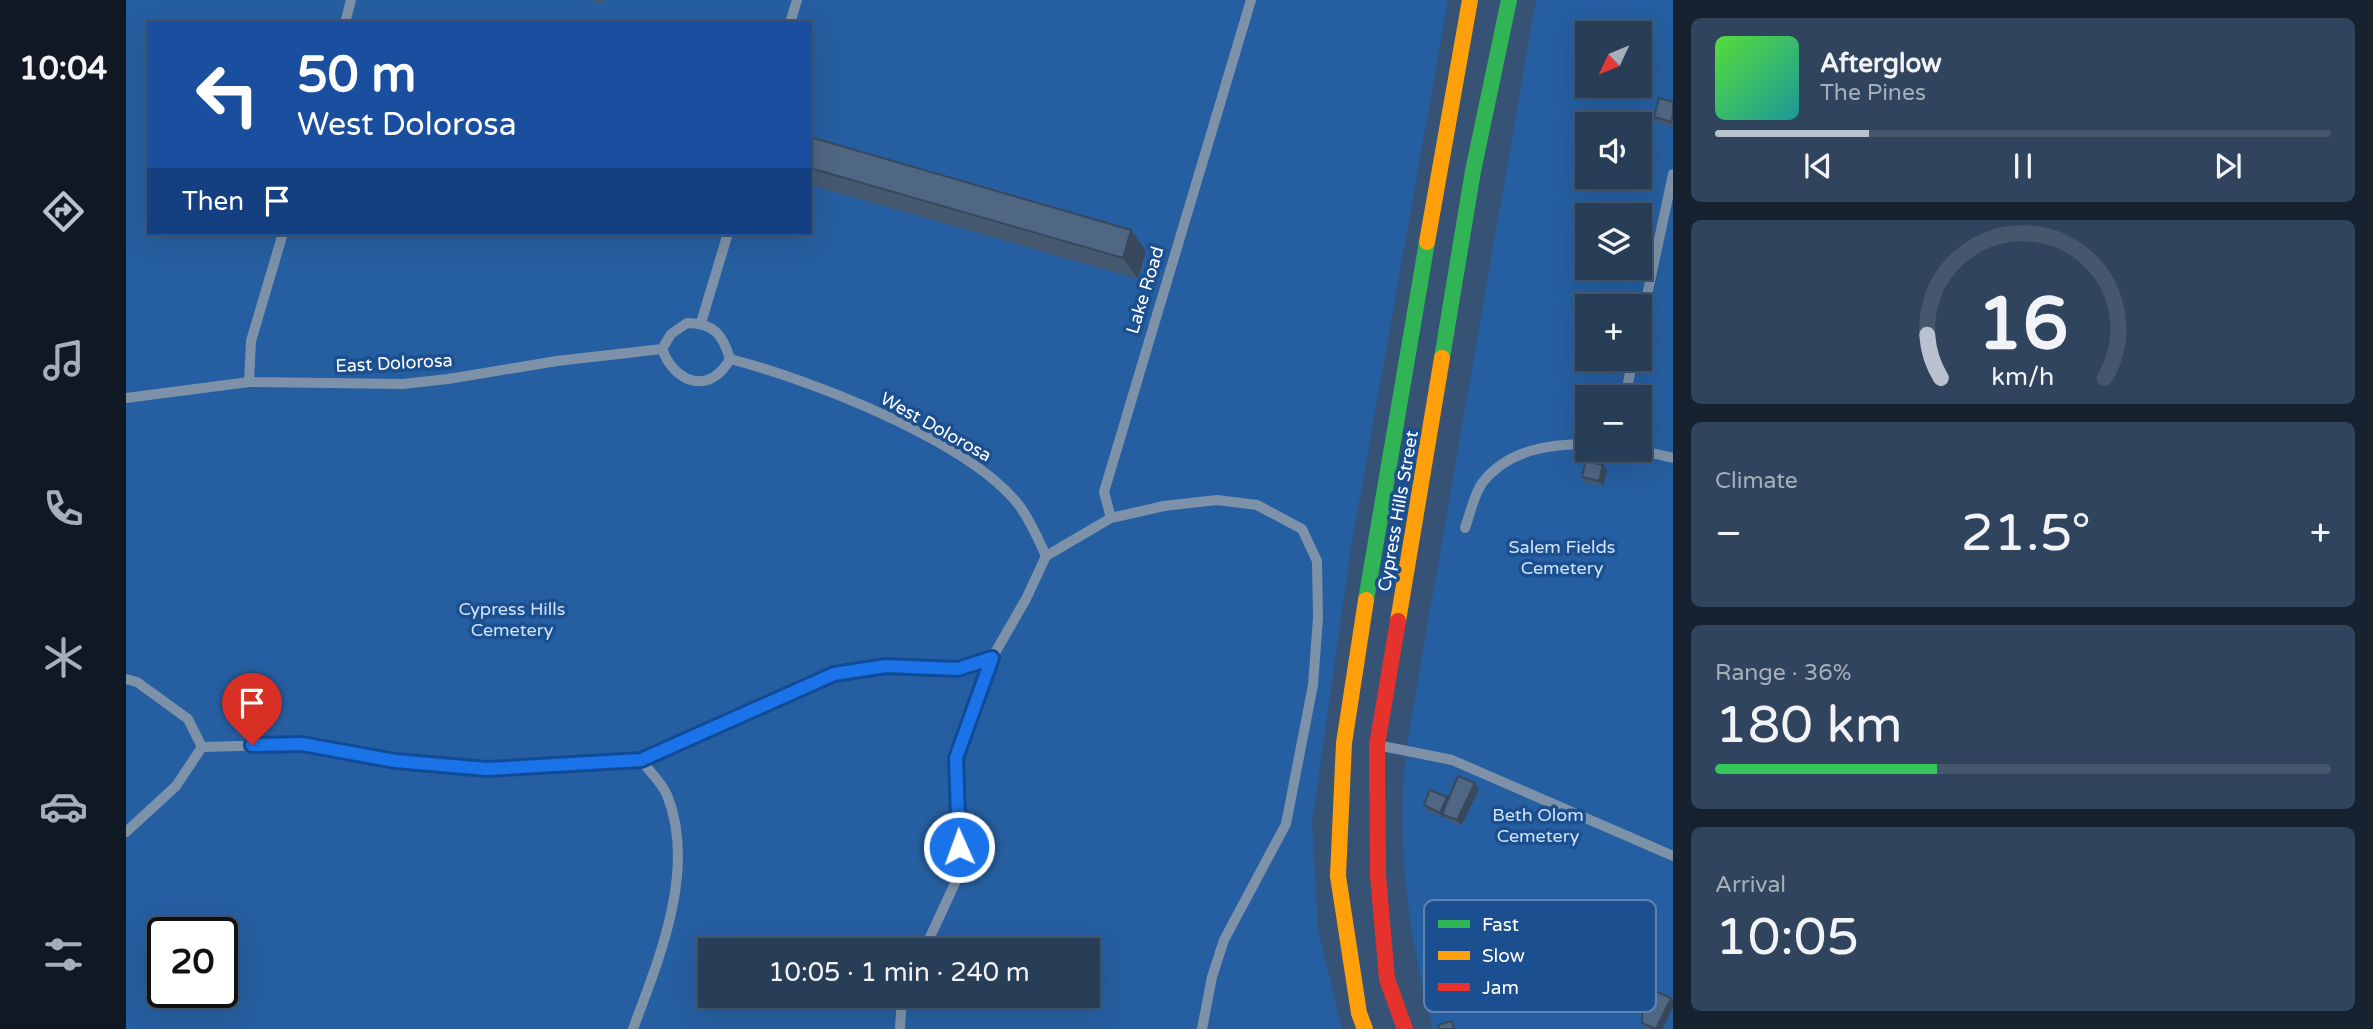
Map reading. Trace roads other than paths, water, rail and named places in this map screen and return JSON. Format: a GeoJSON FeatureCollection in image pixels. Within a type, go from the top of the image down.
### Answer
{"type":"FeatureCollection","features":[{"type":"Feature","properties":{"kind":"street","name":"Cypress Hills Street"},"geometry":{"type":"LineString","coordinates":[[1405,1029],[1387,979],[1378,875],[1360,744],[1390,449],[1470,0]]}},
{"type":"Feature","properties":{"kind":"street","name":"Cypress Hills Street"},"geometry":{"type":"LineString","coordinates":[[1365,1029],[1359,1013],[1338,876],[1360,744],[1509,0]]}},
{"type":"Feature","properties":{"kind":"lane"},"geometry":{"type":"LineString","coordinates":[[346,21],[351,0]]}},
{"type":"Feature","properties":{"kind":"lane"},"geometry":{"type":"LineString","coordinates":[[791,21],[797,0]]}},
{"type":"Feature","properties":{"kind":"lane","name":"Lake Road"},"geometry":{"type":"LineString","coordinates":[[1111,519],[1104,492],[1251,0]]}},
{"type":"Feature","properties":{"kind":"lane"},"geometry":{"type":"LineString","coordinates":[[1647,294],[1673,174]]}},
{"type":"Feature","properties":{"kind":"lane"},"geometry":{"type":"LineString","coordinates":[[249,382],[251,341],[282,235]]}},
{"type":"Feature","properties":{"kind":"lane"},"geometry":{"type":"LineString","coordinates":[[702,323],[727,235]]}},
{"type":"Feature","properties":{"kind":"lane"},"geometry":{"type":"LineString","coordinates":[[687,323],[702,323],[717,330],[724,339],[730,359],[722,373],[710,381],[695,381],[678,375],[667,363],[662,349],[671,334],[687,323]]}},
{"type":"Feature","properties":{"kind":"lane","name":"East Dolorosa"},"geometry":{"type":"LineString","coordinates":[[126,398],[249,382],[403,384],[557,360],[662,349]]}},
{"type":"Feature","properties":{"kind":"lane","name":"West Dolorosa"},"geometry":{"type":"LineString","coordinates":[[730,359],[775,370],[862,405],[916,431],[981,470],[1018,504],[1046,556]]}},
{"type":"Feature","properties":{"kind":"lane"},"geometry":{"type":"LineString","coordinates":[[1465,528],[1482,483],[1514,455],[1560,444],[1575,444]]}},
{"type":"Feature","properties":{"kind":"lane"},"geometry":{"type":"LineString","coordinates":[[1652,453],[1673,458]]}},
{"type":"Feature","properties":{"kind":"lane"},"geometry":{"type":"LineString","coordinates":[[930,938],[956,881],[959,847],[956,758],[992,658],[1026,599],[1046,556],[1111,519],[1164,506],[1217,500],[1257,505],[1302,529],[1317,561],[1318,618],[1313,685],[1286,824],[1224,940],[1212,977],[1202,1029]]}},
{"type":"Feature","properties":{"kind":"lane"},"geometry":{"type":"LineString","coordinates":[[202,747],[302,744],[395,761],[487,769],[641,760],[834,674],[886,666],[958,669],[992,658]]}},
{"type":"Feature","properties":{"kind":"lane"},"geometry":{"type":"LineString","coordinates":[[126,678],[137,682],[188,719],[202,747]]}},
{"type":"Feature","properties":{"kind":"lane"},"geometry":{"type":"LineString","coordinates":[[1360,744],[1452,760],[1673,856]]}},
{"type":"Feature","properties":{"kind":"lane"},"geometry":{"type":"LineString","coordinates":[[126,832],[176,786],[202,747]]}},
{"type":"Feature","properties":{"kind":"lane"},"geometry":{"type":"LineString","coordinates":[[633,1029],[658,961],[675,882],[678,835],[666,793],[641,760]]}},
{"type":"Feature","properties":{"kind":"lane"},"geometry":{"type":"LineString","coordinates":[[900,1029],[901,1008]]}},
{"type":"Feature","properties":{"kind":"park label","name":"Salem Fields Cemetery"},"geometry":{"type":"Point","coordinates":[1562,557]}},
{"type":"Feature","properties":{"kind":"park label","name":"Cypress Hills Cemetery"},"geometry":{"type":"Point","coordinates":[512,619]}},
{"type":"Feature","properties":{"kind":"park label","name":"Beth Olom Cemetery"},"geometry":{"type":"Point","coordinates":[1538,825]}}]}
